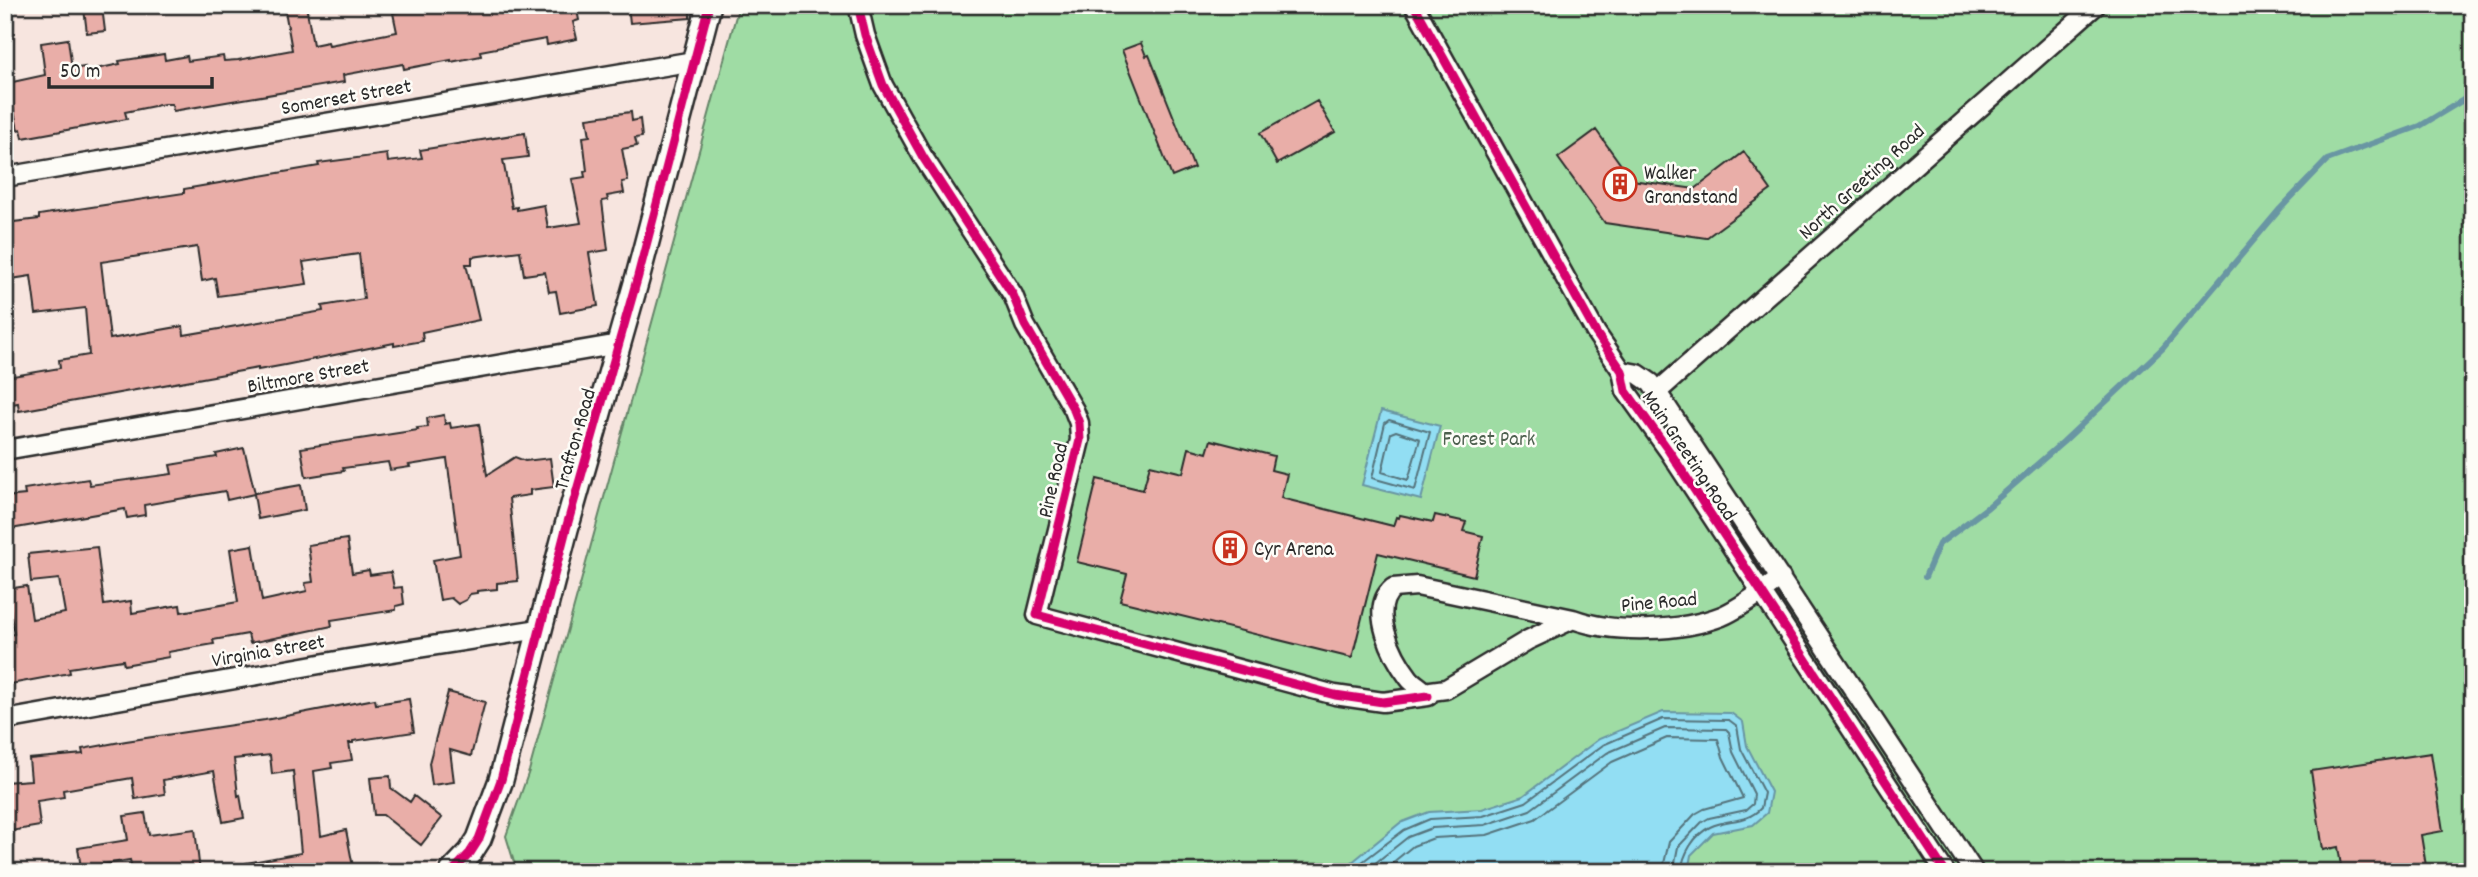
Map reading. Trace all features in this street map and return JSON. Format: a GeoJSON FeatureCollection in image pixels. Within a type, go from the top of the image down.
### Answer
{"type":"FeatureCollection","features":[{"type":"Feature","properties":{"kind":"street","name":"Trafton Road"},"geometry":{"type":"LineString","coordinates":[[452,872],[474,846],[493,806],[709,5]]}},
{"type":"Feature","properties":{"kind":"street","name":"Pine Road"},"geometry":{"type":"LineString","coordinates":[[858,5],[864,35],[883,85],[923,157],[1013,295],[1025,325],[1077,415],[1080,440],[1037,615],[1349,698],[1383,702],[1428,696]]}},
{"type":"Feature","properties":{"kind":"street","name":"Main Greeting Road"},"geometry":{"type":"LineString","coordinates":[[1414,5],[1597,333],[1622,371],[1626,391],[1669,451],[1945,872]]}},
{"type":"Feature","properties":{"kind":"street","name":"North Greeting Road"},"geometry":{"type":"LineString","coordinates":[[1657,392],[2096,5]]}},
{"type":"Feature","properties":{"kind":"street","name":"Somerset Street"},"geometry":{"type":"LineString","coordinates":[[5,177],[694,61]]}},
{"type":"Feature","properties":{"kind":"street","name":"Biltmore Street"},"geometry":{"type":"LineString","coordinates":[[5,450],[619,344]]}},
{"type":"Feature","properties":{"kind":"street","name":"Main Greeting Road"},"geometry":{"type":"LineString","coordinates":[[1622,371],[1644,377],[1657,392],[1974,872]]}},
{"type":"Feature","properties":{"kind":"street","name":"Pine Road"},"geometry":{"type":"LineString","coordinates":[[1428,696],[1426,691],[1412,682],[1402,668],[1385,628],[1382,604],[1392,588],[1430,587],[1611,628],[1689,625],[1723,615],[1781,578]]}},
{"type":"Feature","properties":{"kind":"street","name":"Pine Road"},"geometry":{"type":"LineString","coordinates":[[1428,696],[1431,691],[1446,689],[1528,640],[1573,619]]}},
{"type":"Feature","properties":{"kind":"street","name":"Virginia Street"},"geometry":{"type":"LineString","coordinates":[[5,720],[348,659],[540,629]]}},
{"type":"Feature","properties":{"kind":"green space","name":"Forest Park"},"geometry":{"type":"Polygon","coordinates":[[[739,5],[2473,5],[2473,872],[517,872],[506,836],[529,771],[739,5]]]}},
{"type":"Feature","properties":{"kind":"water"},"geometry":{"type":"Polygon","coordinates":[[[1381,411],[1440,426],[1421,500],[1362,485],[1381,411]]]}},
{"type":"Feature","properties":{"kind":"water"},"geometry":{"type":"Polygon","coordinates":[[[1663,712],[1731,713],[1743,722],[1747,746],[1771,792],[1767,813],[1753,825],[1713,833],[1691,855],[1688,872],[1340,872],[1400,823],[1429,812],[1482,809],[1523,796],[1599,739],[1663,712]]]}},
{"type":"Feature","properties":{"kind":"building"},"geometry":{"type":"Polygon","coordinates":[[[284,5],[306,5],[313,45],[328,42],[329,45],[397,32],[393,13],[434,5],[576,5],[579,20],[573,22],[577,39],[547,45],[546,39],[480,51],[481,56],[451,62],[404,69],[403,64],[343,75],[344,82],[173,111],[172,104],[164,104],[125,112],[127,119],[23,138],[21,129],[18,130],[8,83],[45,75],[41,43],[68,39],[72,69],[85,67],[86,71],[120,64],[119,61],[164,54],[165,60],[187,56],[188,61],[223,56],[224,61],[238,60],[292,50],[284,5]]]}},
{"type":"Feature","properties":{"kind":"building"},"geometry":{"type":"Polygon","coordinates":[[[628,5],[690,5],[690,18],[630,23],[628,5]]]}},
{"type":"Feature","properties":{"kind":"building"},"geometry":{"type":"Polygon","coordinates":[[[102,7],[105,31],[87,33],[84,9],[102,7]]]}},
{"type":"Feature","properties":{"kind":"building"},"geometry":{"type":"Polygon","coordinates":[[[1141,43],[1146,56],[1149,55],[1194,168],[1172,177],[1122,50],[1141,43]]]}},
{"type":"Feature","properties":{"kind":"building"},"geometry":{"type":"Polygon","coordinates":[[[1317,101],[1335,132],[1277,164],[1260,133],[1317,101]]]}},
{"type":"Feature","properties":{"kind":"building"},"geometry":{"type":"Polygon","coordinates":[[[631,112],[632,121],[640,119],[642,137],[635,138],[637,146],[622,149],[628,181],[622,182],[624,193],[607,196],[608,200],[602,201],[608,250],[589,253],[598,306],[560,313],[556,291],[549,292],[545,272],[524,275],[520,251],[472,257],[472,264],[466,264],[479,320],[422,332],[423,341],[394,346],[394,343],[258,370],[19,411],[18,403],[12,404],[7,377],[60,368],[59,360],[89,355],[85,308],[36,314],[31,276],[5,280],[5,223],[39,219],[39,215],[184,193],[184,189],[319,166],[318,163],[387,154],[388,162],[422,158],[420,150],[525,133],[528,157],[503,160],[512,208],[517,207],[517,210],[544,205],[548,228],[581,223],[572,179],[585,177],[584,172],[587,171],[583,137],[590,136],[587,118],[631,112]],[[197,247],[101,262],[110,339],[183,326],[184,335],[323,311],[322,306],[364,299],[359,254],[303,262],[307,284],[218,296],[215,278],[202,281],[197,247]]]}},
{"type":"Feature","properties":{"kind":"building","name":"Walker Grandstand"},"geometry":{"type":"Polygon","coordinates":[[[1596,130],[1632,180],[1695,189],[1744,152],[1771,190],[1706,238],[1605,223],[1558,158],[1596,130]]]}},
{"type":"Feature","properties":{"kind":"building"},"geometry":{"type":"Polygon","coordinates":[[[444,415],[445,424],[450,423],[451,428],[479,424],[487,475],[515,457],[525,461],[550,458],[554,487],[530,490],[530,495],[509,498],[518,581],[497,583],[497,589],[477,591],[458,604],[451,598],[440,600],[433,560],[460,555],[447,459],[390,470],[388,462],[343,468],[344,471],[306,477],[301,448],[418,430],[417,428],[428,427],[427,418],[444,415]]]}},
{"type":"Feature","properties":{"kind":"building","name":"Cyr Arena"},"geometry":{"type":"Polygon","coordinates":[[[1211,440],[1274,456],[1271,470],[1287,474],[1281,498],[1393,526],[1396,517],[1399,518],[1400,515],[1433,522],[1435,515],[1466,522],[1463,531],[1483,536],[1474,576],[1378,553],[1352,658],[1120,601],[1127,574],[1077,562],[1097,479],[1143,490],[1150,465],[1183,473],[1189,448],[1207,453],[1211,440]]]}},
{"type":"Feature","properties":{"kind":"building"},"geometry":{"type":"Polygon","coordinates":[[[244,448],[255,493],[301,485],[305,510],[258,519],[254,494],[227,500],[225,491],[144,505],[145,515],[127,518],[125,509],[5,530],[5,497],[25,495],[24,489],[88,479],[90,485],[172,474],[170,465],[217,457],[216,454],[244,448]]]}},
{"type":"Feature","properties":{"kind":"building"},"geometry":{"type":"Polygon","coordinates":[[[347,539],[352,573],[369,570],[370,575],[391,572],[394,588],[402,587],[404,604],[396,606],[396,610],[331,620],[332,626],[250,643],[248,634],[213,640],[214,644],[168,652],[169,657],[124,665],[123,660],[69,668],[70,673],[5,685],[5,636],[14,634],[7,589],[27,586],[32,619],[65,613],[59,579],[31,582],[28,554],[97,547],[104,605],[131,601],[132,613],[180,605],[181,612],[238,602],[230,549],[253,545],[262,601],[307,591],[305,583],[313,582],[308,545],[347,539]]]}},
{"type":"Feature","properties":{"kind":"building"},"geometry":{"type":"Polygon","coordinates":[[[448,692],[485,702],[471,756],[450,750],[454,782],[432,785],[429,763],[448,692]]]}},
{"type":"Feature","properties":{"kind":"building"},"geometry":{"type":"Polygon","coordinates":[[[375,699],[376,704],[409,699],[414,732],[353,741],[349,743],[352,760],[331,763],[332,768],[314,771],[321,836],[346,830],[354,872],[247,872],[246,863],[301,853],[293,771],[272,774],[270,755],[234,759],[238,796],[240,795],[244,818],[223,822],[214,771],[163,780],[165,794],[135,799],[132,778],[63,790],[64,797],[37,801],[40,826],[5,832],[5,782],[31,780],[29,759],[83,754],[82,749],[265,720],[375,699]]]}},
{"type":"Feature","properties":{"kind":"building"},"geometry":{"type":"Polygon","coordinates":[[[2431,753],[2443,831],[2421,835],[2426,866],[2389,872],[2342,872],[2338,847],[2323,850],[2311,771],[2431,753]]]}},
{"type":"Feature","properties":{"kind":"building"},"geometry":{"type":"Polygon","coordinates":[[[390,776],[391,788],[410,802],[414,796],[442,818],[421,845],[383,815],[374,815],[370,778],[390,776]]]}},
{"type":"Feature","properties":{"kind":"building"},"geometry":{"type":"Polygon","coordinates":[[[145,813],[149,835],[195,829],[200,872],[133,872],[130,860],[81,868],[78,848],[128,840],[124,816],[145,813]]]}},
{"type":"Feature","properties":{"kind":"waterway"},"geometry":{"type":"LineString","coordinates":[[1925,577],[1939,544],[1988,507],[2063,442],[2163,348],[2280,209],[2327,160],[2420,126],[2473,94]]}},
{"type":"Feature","properties":{"kind":"cycle path"},"geometry":{"type":"LineString","coordinates":[[452,872],[479,839],[501,780],[566,529],[638,276],[709,5]]}},
{"type":"Feature","properties":{"kind":"cycle path"},"geometry":{"type":"LineString","coordinates":[[858,5],[865,35],[883,85],[923,157],[1013,295],[1025,325],[1079,423],[1080,440],[1037,615],[1335,695],[1383,702],[1428,696]]}},
{"type":"Feature","properties":{"kind":"cycle path"},"geometry":{"type":"LineString","coordinates":[[1414,5],[1596,333],[1622,371],[1626,391],[1669,451],[1945,872]]}},
{"type":"Feature","properties":{"kind":"place","name":"Walker Grandstand"},"geometry":{"type":"Point","coordinates":[1620,184]}},
{"type":"Feature","properties":{"kind":"place","name":"Cyr Arena"},"geometry":{"type":"Point","coordinates":[1230,548]}}]}
